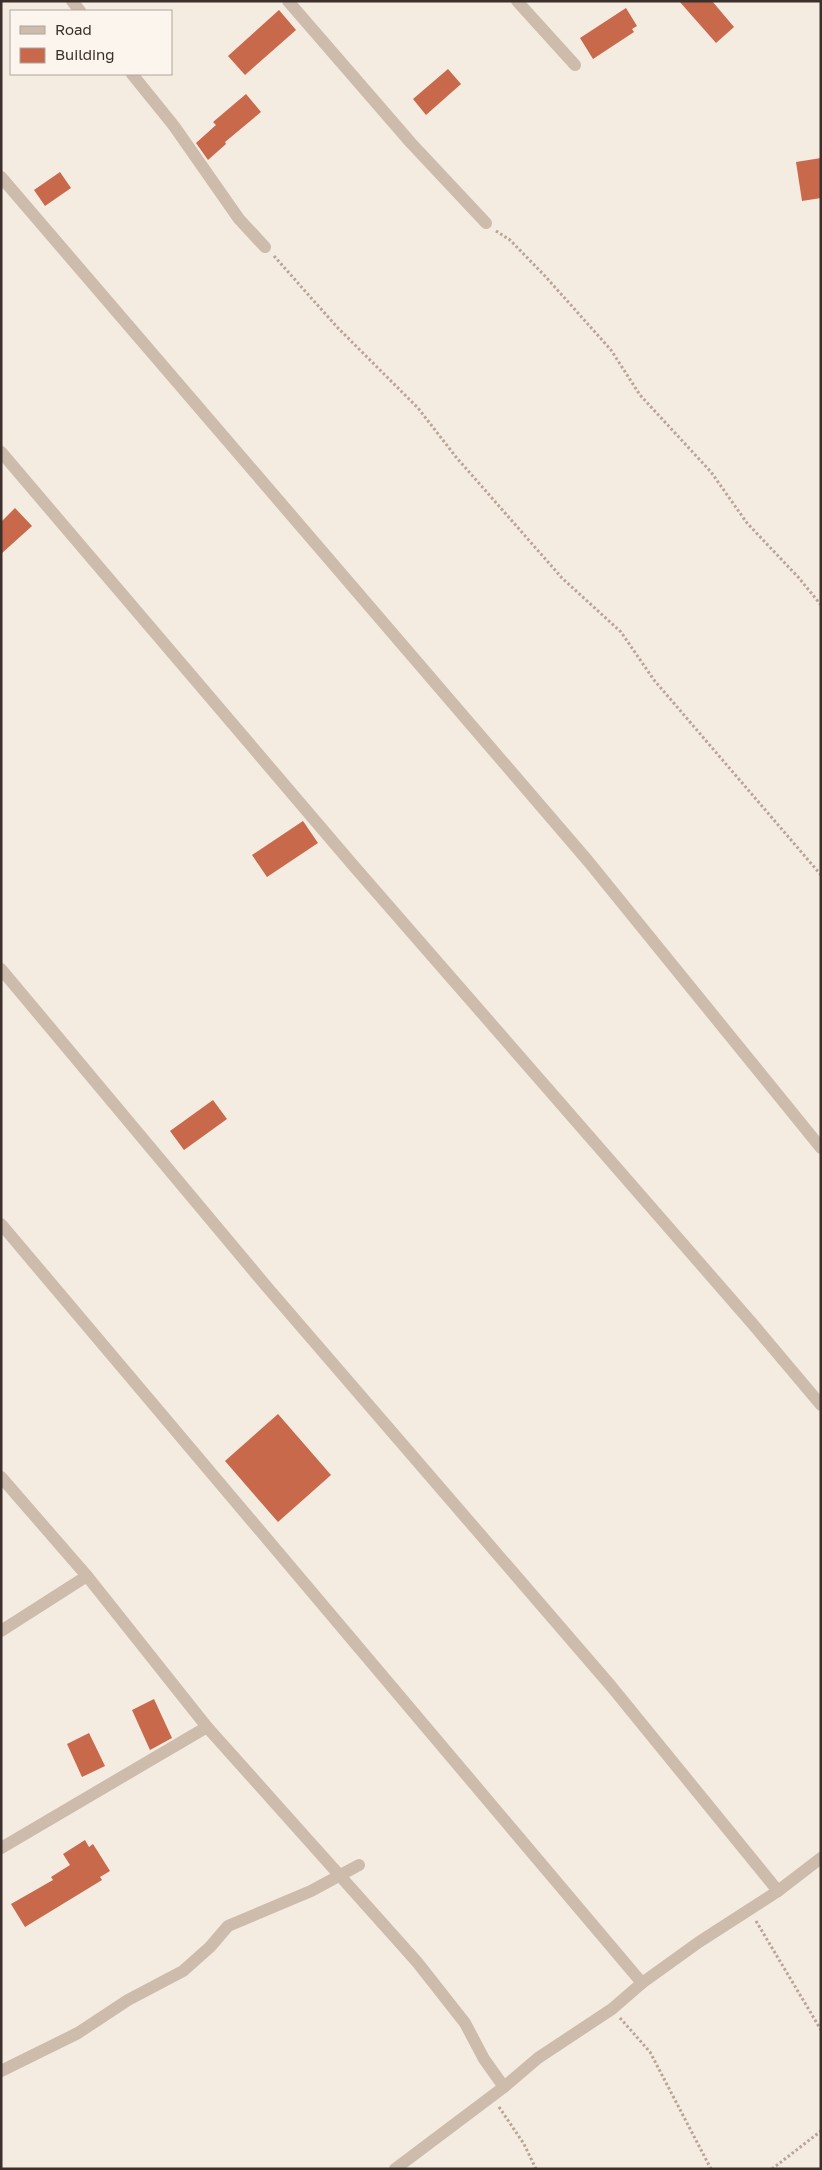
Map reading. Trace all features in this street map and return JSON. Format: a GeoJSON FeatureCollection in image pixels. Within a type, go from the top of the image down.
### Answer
{"type":"FeatureCollection","features":[{"type":"Feature","properties":{"kind":"street"},"geometry":{"type":"LineString","coordinates":[[288,1],[411,143],[486,223]]}},
{"type":"Feature","properties":{"kind":"street"},"geometry":{"type":"LineString","coordinates":[[517,1],[575,65]]}},
{"type":"Feature","properties":{"kind":"street"},"geometry":{"type":"LineString","coordinates":[[133,75],[174,126],[239,219],[265,247]]}},
{"type":"Feature","properties":{"kind":"street"},"geometry":{"type":"LineString","coordinates":[[1,177],[588,861],[821,1148]]}},
{"type":"Feature","properties":{"kind":"street"},"geometry":{"type":"LineString","coordinates":[[1,452],[346,856],[821,1406]]}},
{"type":"Feature","properties":{"kind":"street"},"geometry":{"type":"LineString","coordinates":[[1,969],[267,1287],[611,1686],[778,1891]]}},
{"type":"Feature","properties":{"kind":"street"},"geometry":{"type":"LineString","coordinates":[[1,1224],[642,1983]]}},
{"type":"Feature","properties":{"kind":"street"},"geometry":{"type":"LineString","coordinates":[[1,1477],[87,1576],[207,1727],[417,1962],[465,2023],[484,2059],[504,2087]]}},
{"type":"Feature","properties":{"kind":"street"},"geometry":{"type":"LineString","coordinates":[[1,1631],[87,1576]]}},
{"type":"Feature","properties":{"kind":"street"},"geometry":{"type":"LineString","coordinates":[[1,1848],[207,1727]]}},
{"type":"Feature","properties":{"kind":"street"},"geometry":{"type":"LineString","coordinates":[[395,2169],[504,2087],[538,2058],[612,2010],[642,1983],[778,1891],[821,1858]]}},
{"type":"Feature","properties":{"kind":"street"},"geometry":{"type":"LineString","coordinates":[[1,2072],[78,2033],[128,2000],[183,1971],[210,1947],[228,1926],[340,1876],[358,1865]]}},
{"type":"Feature","properties":{"kind":"path"},"geometry":{"type":"LineString","coordinates":[[486,223],[516,246],[611,350],[640,395],[711,472],[747,524],[799,578],[821,605]]}},
{"type":"Feature","properties":{"kind":"path"},"geometry":{"type":"LineString","coordinates":[[265,247],[337,326],[418,408],[456,457],[562,578],[621,632],[654,680],[821,875]]}},
{"type":"Feature","properties":{"kind":"path"},"geometry":{"type":"LineString","coordinates":[[749,1910],[821,2030]]}},
{"type":"Feature","properties":{"kind":"path"},"geometry":{"type":"LineString","coordinates":[[612,2010],[650,2052],[711,2169]]}},
{"type":"Feature","properties":{"kind":"path"},"geometry":{"type":"LineString","coordinates":[[492,2096],[524,2144],[536,2169]]}},
{"type":"Feature","properties":{"kind":"path"},"geometry":{"type":"LineString","coordinates":[[772,2169],[821,2131]]}},
{"type":"Feature","properties":{"kind":"building"},"geometry":{"type":"Polygon","coordinates":[[[679,1],[712,1],[734,27],[716,43],[679,1]]]}},
{"type":"Feature","properties":{"kind":"building"},"geometry":{"type":"Polygon","coordinates":[[[626,8],[637,26],[632,29],[634,32],[593,59],[580,38],[626,8]]]}},
{"type":"Feature","properties":{"kind":"building"},"geometry":{"type":"Polygon","coordinates":[[[279,10],[296,30],[245,75],[228,56],[279,10]]]}},
{"type":"Feature","properties":{"kind":"building"},"geometry":{"type":"Polygon","coordinates":[[[448,69],[461,84],[426,115],[413,99],[448,69]]]}},
{"type":"Feature","properties":{"kind":"building"},"geometry":{"type":"Polygon","coordinates":[[[246,94],[261,112],[225,142],[226,144],[208,160],[196,143],[216,125],[213,122],[246,94]]]}},
{"type":"Feature","properties":{"kind":"building"},"geometry":{"type":"Polygon","coordinates":[[[821,158],[821,198],[802,201],[796,162],[821,158]]]}},
{"type":"Feature","properties":{"kind":"building"},"geometry":{"type":"Polygon","coordinates":[[[60,172],[71,188],[45,206],[34,190],[60,172]]]}},
{"type":"Feature","properties":{"kind":"building"},"geometry":{"type":"Polygon","coordinates":[[[15,508],[32,526],[1,554],[1,522],[15,508]]]}},
{"type":"Feature","properties":{"kind":"building"},"geometry":{"type":"Polygon","coordinates":[[[303,821],[318,843],[267,877],[252,855],[303,821]]]}},
{"type":"Feature","properties":{"kind":"building"},"geometry":{"type":"Polygon","coordinates":[[[213,1100],[227,1119],[184,1150],[170,1131],[213,1100]]]}},
{"type":"Feature","properties":{"kind":"building"},"geometry":{"type":"Polygon","coordinates":[[[278,1414],[331,1475],[278,1522],[225,1461],[278,1414]]]}},
{"type":"Feature","properties":{"kind":"building"},"geometry":{"type":"Polygon","coordinates":[[[154,1699],[172,1738],[150,1750],[132,1710],[154,1699]]]}},
{"type":"Feature","properties":{"kind":"building"},"geometry":{"type":"Polygon","coordinates":[[[89,1733],[105,1766],[82,1777],[67,1744],[89,1733]]]}},
{"type":"Feature","properties":{"kind":"building"},"geometry":{"type":"Polygon","coordinates":[[[85,1840],[89,1847],[93,1844],[110,1871],[100,1877],[102,1880],[25,1927],[11,1904],[53,1880],[51,1877],[70,1865],[63,1854],[85,1840]]]}}]}
